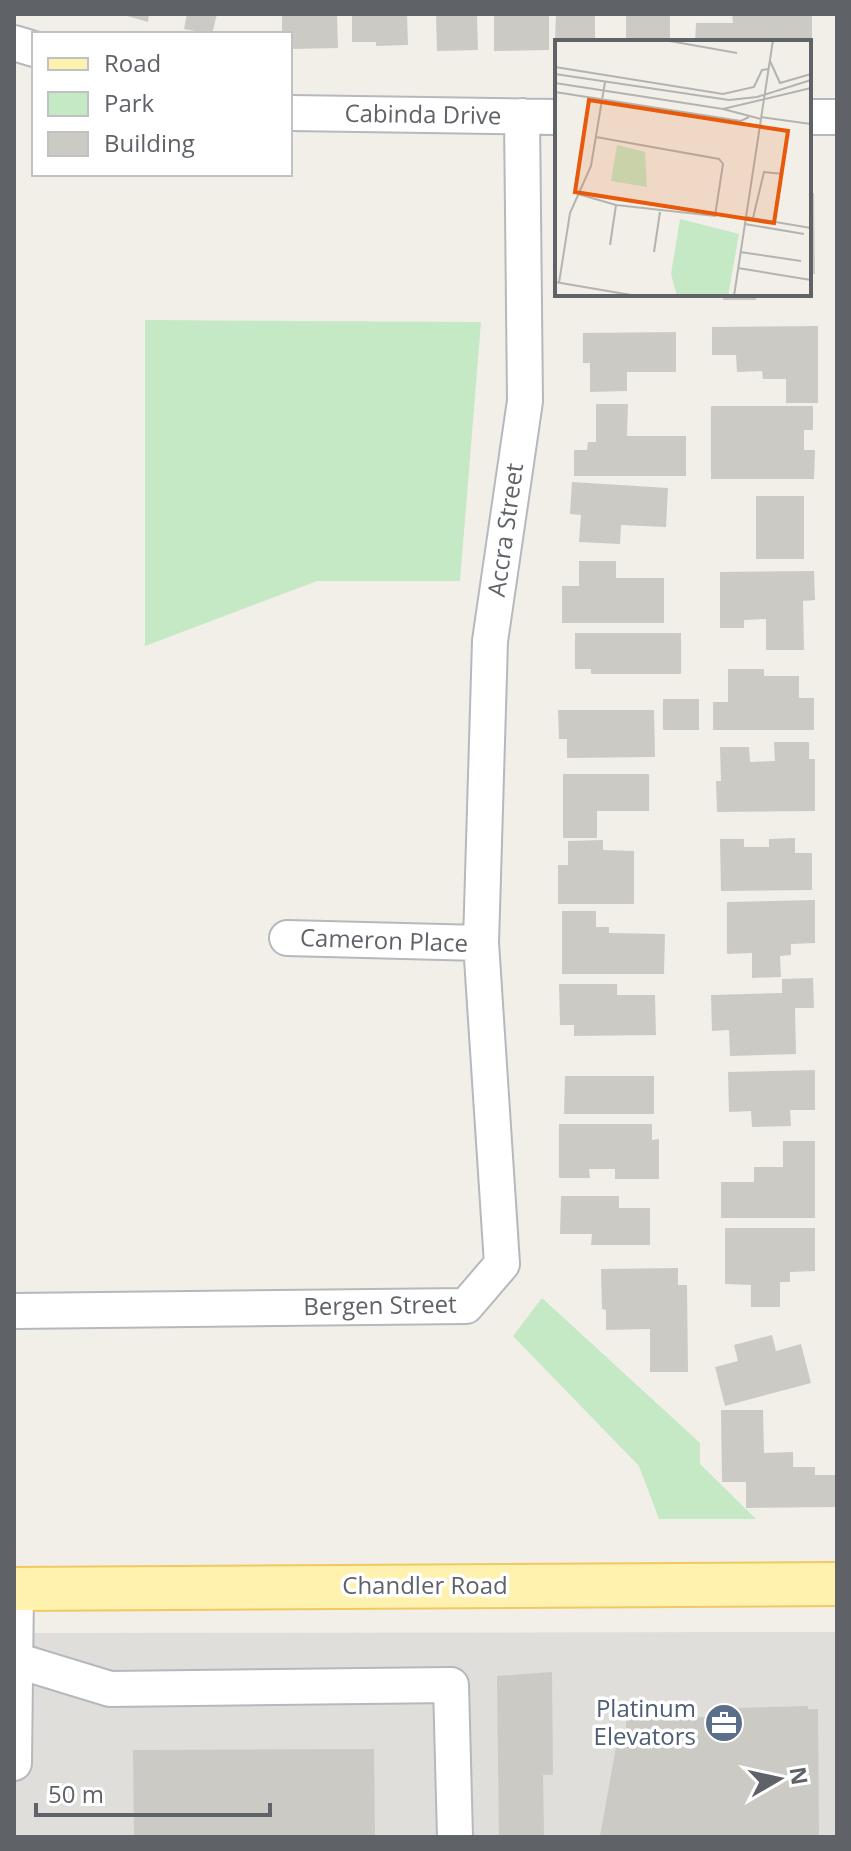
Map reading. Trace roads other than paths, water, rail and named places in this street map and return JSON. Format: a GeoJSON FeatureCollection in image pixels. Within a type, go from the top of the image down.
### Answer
{"type":"FeatureCollection","features":[{"type":"Feature","properties":{"kind":"main road","name":"Chandler Road"},"geometry":{"type":"LineString","coordinates":[[15,1589],[837,1584]]}},
{"type":"Feature","properties":{"kind":"street","name":"Cabinda Drive"},"geometry":{"type":"LineString","coordinates":[[292,113],[555,117]]}},
{"type":"Feature","properties":{"kind":"street","name":"Accra Street"},"geometry":{"type":"LineString","coordinates":[[481,943],[490,641],[525,401],[522,116]]}},
{"type":"Feature","properties":{"kind":"street"},"geometry":{"type":"LineString","coordinates":[[811,117],[837,117]]}},
{"type":"Feature","properties":{"kind":"street","name":"Cameron Place"},"geometry":{"type":"LineString","coordinates":[[287,938],[481,943]]}},
{"type":"Feature","properties":{"kind":"street","name":"Bergen Street"},"geometry":{"type":"LineString","coordinates":[[14,1311],[466,1306],[502,1264],[481,943]]}},
{"type":"Feature","properties":{"kind":"street"},"geometry":{"type":"LineString","coordinates":[[14,1763],[15,1589]]}},
{"type":"Feature","properties":{"kind":"street"},"geometry":{"type":"LineString","coordinates":[[15,1660],[110,1689],[451,1685],[455,1837]]}},
{"type":"Feature","properties":{"kind":"place","name":"Platinum Elevators"},"geometry":{"type":"Point","coordinates":[724,1723]}}]}
